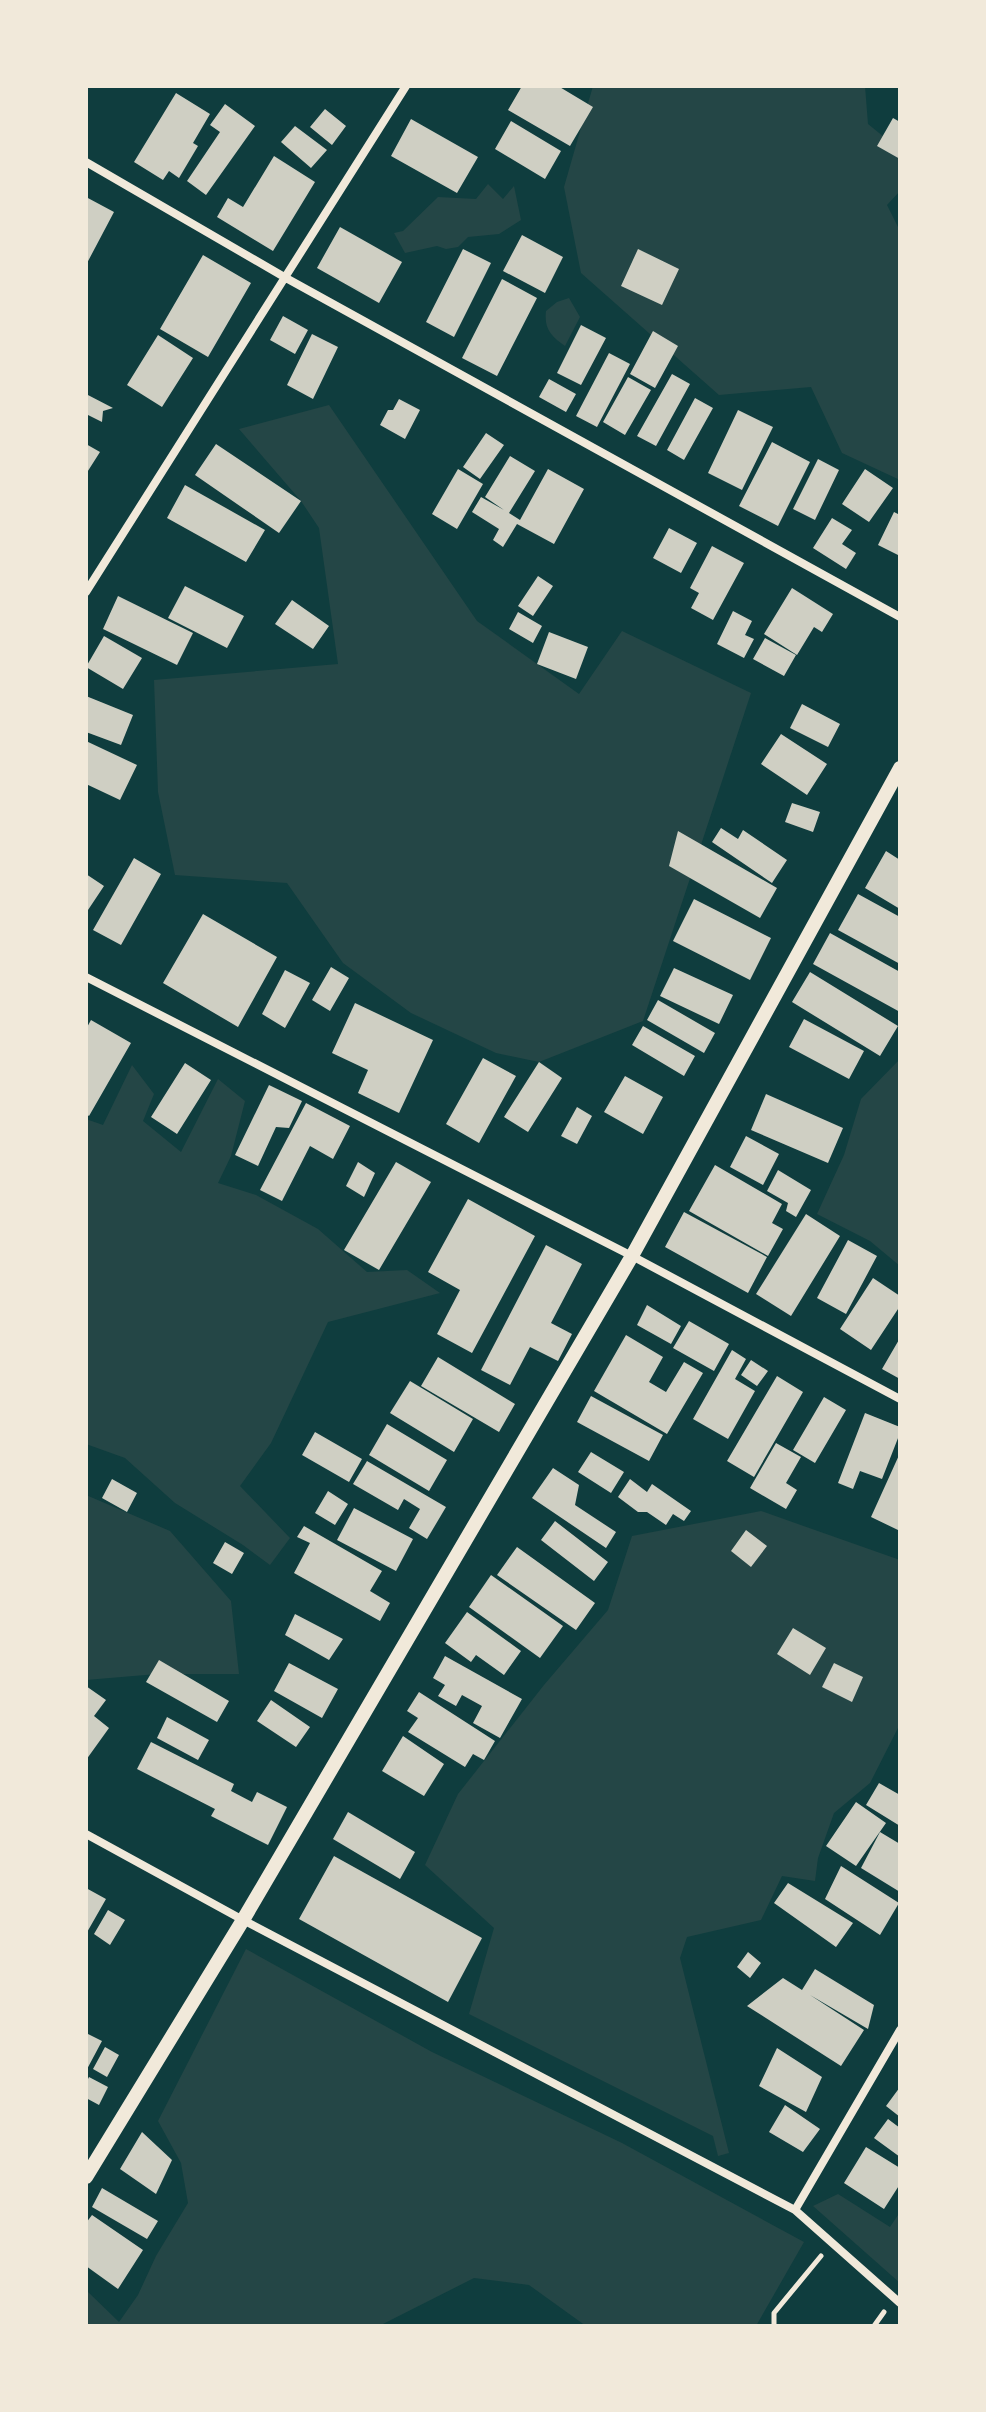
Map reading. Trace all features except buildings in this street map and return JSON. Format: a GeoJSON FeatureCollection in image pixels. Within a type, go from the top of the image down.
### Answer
{"type":"FeatureCollection","features":[{"type":"Feature","properties":{"kind":"street"},"geometry":{"type":"LineString","coordinates":[[86,592],[406,86]]}},
{"type":"Feature","properties":{"kind":"street"},"geometry":{"type":"LineString","coordinates":[[86,162],[286,278],[900,617]]}},
{"type":"Feature","properties":{"kind":"street"},"geometry":{"type":"LineString","coordinates":[[86,2177],[243,1920],[632,1256],[900,768]]}},
{"type":"Feature","properties":{"kind":"street"},"geometry":{"type":"LineString","coordinates":[[86,977],[632,1256],[900,1399]]}},
{"type":"Feature","properties":{"kind":"street"},"geometry":{"type":"LineString","coordinates":[[86,1834],[243,1920],[795,2210],[900,2303]]}},
{"type":"Feature","properties":{"kind":"street"},"geometry":{"type":"LineString","coordinates":[[795,2210],[900,2030]]}},
{"type":"Feature","properties":{"kind":"path"},"geometry":{"type":"LineString","coordinates":[[774,2326],[774,2313],[832,2243]]}},
{"type":"Feature","properties":{"kind":"shaded area"},"geometry":{"type":"Polygon","coordinates":[[[593,86],[865,86],[868,124],[900,150],[900,191],[887,205],[900,231],[900,480],[842,453],[811,387],[719,395],[581,273],[564,187],[593,86]]]}},
{"type":"Feature","properties":{"kind":"shaded area"},"geometry":{"type":"Polygon","coordinates":[[[488,184],[503,199],[514,186],[521,220],[499,234],[468,237],[458,247],[446,249],[437,246],[405,253],[394,233],[403,231],[438,197],[476,199],[488,184]]]}},
{"type":"Feature","properties":{"kind":"shaded area"},"geometry":{"type":"Polygon","coordinates":[[[569,298],[580,317],[565,346],[550,332],[546,311],[557,302],[569,298]]]}},
{"type":"Feature","properties":{"kind":"shaded area"},"geometry":{"type":"Polygon","coordinates":[[[329,405],[477,621],[579,694],[622,631],[751,693],[643,1021],[539,1062],[496,1053],[411,1013],[343,963],[287,883],[175,875],[158,792],[154,680],[338,664],[319,528],[301,501],[239,429],[329,405]]]}},
{"type":"Feature","properties":{"kind":"shaded area"},"geometry":{"type":"Polygon","coordinates":[[[900,1059],[900,1266],[870,1241],[817,1214],[844,1155],[861,1099],[900,1059]]]}},
{"type":"Feature","properties":{"kind":"shaded area"},"geometry":{"type":"Polygon","coordinates":[[[132,1065],[154,1094],[143,1121],[181,1152],[218,1079],[245,1101],[231,1156],[218,1183],[256,1195],[318,1229],[367,1272],[407,1270],[440,1293],[328,1322],[271,1443],[240,1486],[290,1538],[270,1565],[175,1503],[125,1458],[86,1444],[86,1119],[103,1125],[132,1065]]]}},
{"type":"Feature","properties":{"kind":"shaded area"},"geometry":{"type":"Polygon","coordinates":[[[86,1495],[170,1531],[231,1601],[239,1674],[157,1674],[86,1680],[86,1495]]]}},
{"type":"Feature","properties":{"kind":"shaded area"},"geometry":{"type":"Polygon","coordinates":[[[761,1511],[900,1560],[900,1724],[870,1783],[834,1813],[818,1858],[815,1881],[782,1876],[761,1920],[687,1937],[680,1958],[729,2153],[718,2156],[713,2136],[469,2014],[494,1928],[425,1865],[458,1794],[608,1610],[632,1536],[761,1511]]]}},
{"type":"Feature","properties":{"kind":"shaded area"},"geometry":{"type":"Polygon","coordinates":[[[246,1949],[432,2052],[622,2143],[804,2242],[756,2326],[586,2326],[529,2285],[474,2278],[379,2326],[86,2326],[86,2290],[119,2322],[138,2295],[156,2256],[188,2203],[181,2163],[158,2121],[246,1949]]]}},
{"type":"Feature","properties":{"kind":"shaded area"},"geometry":{"type":"Polygon","coordinates":[[[838,2194],[890,2227],[900,2212],[900,2283],[813,2206],[838,2194]]]}}]}
